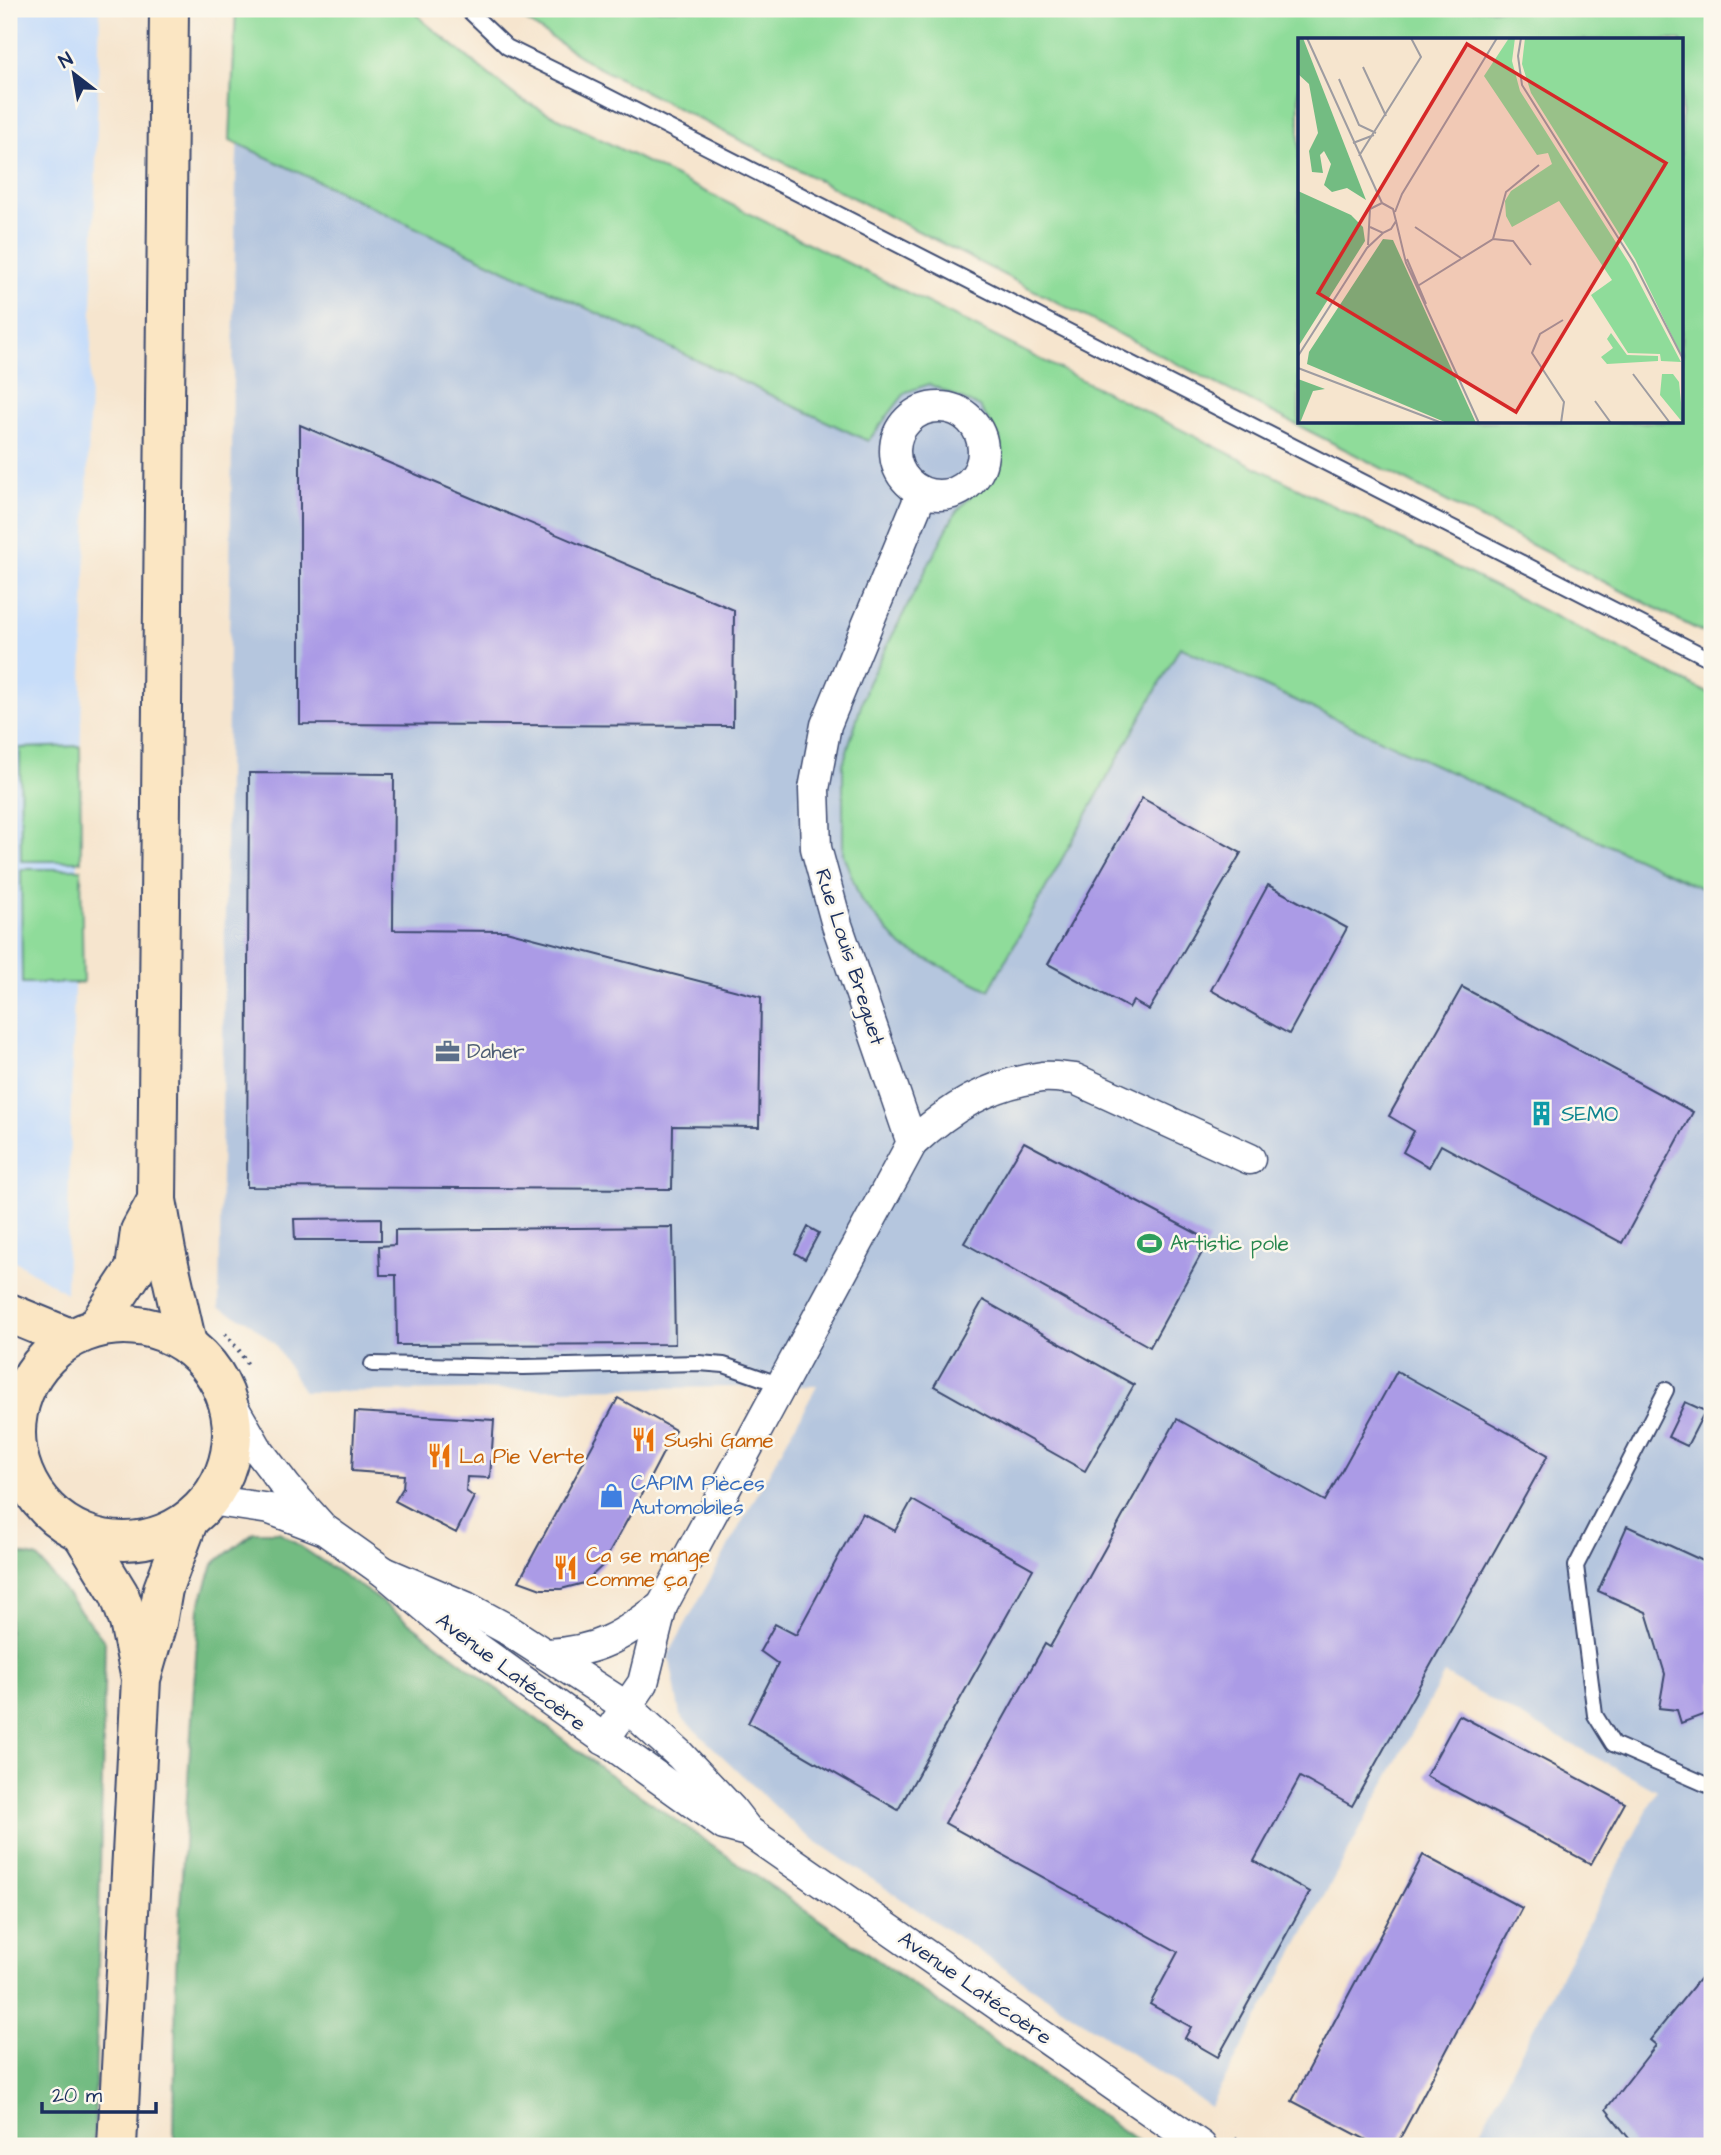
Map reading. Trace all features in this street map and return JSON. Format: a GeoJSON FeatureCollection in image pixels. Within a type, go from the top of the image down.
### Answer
{"type":"FeatureCollection","features":[{"type":"Feature","properties":{"kind":"main road"},"geometry":{"type":"LineString","coordinates":[[169,9],[157,1200],[187,1344]]}},
{"type":"Feature","properties":{"kind":"main road"},"geometry":{"type":"LineString","coordinates":[[157,1200],[141,1231],[135,1269],[83,1333],[16,1383],[17,1449],[24,1476],[39,1501],[60,1520],[83,1535],[113,1540],[143,1539],[199,1511]]}},
{"type":"Feature","properties":{"kind":"main road"},"geometry":{"type":"LineString","coordinates":[[9,1313],[83,1333],[127,1324],[159,1330],[187,1344],[238,1382],[227,1467],[199,1511],[163,1589],[142,1679],[117,2146]]}},
{"type":"Feature","properties":{"kind":"main road"},"geometry":{"type":"LineString","coordinates":[[83,1535],[118,1594],[129,1622],[142,1679]]}},
{"type":"Feature","properties":{"kind":"street","name":"Rue Louis Breguet"},"geometry":{"type":"LineString","coordinates":[[912,1143],[836,925],[816,848],[814,789],[826,725],[922,492]]}},
{"type":"Feature","properties":{"kind":"street"},"geometry":{"type":"LineString","coordinates":[[604,1740],[643,1683],[662,1606],[912,1143],[937,1120],[961,1103],[987,1091],[1044,1076],[1075,1079],[1250,1159]]}},
{"type":"Feature","properties":{"kind":"street","name":"Avenue Latécoère"},"geometry":{"type":"LineString","coordinates":[[238,1382],[258,1450],[324,1530]]}},
{"type":"Feature","properties":{"kind":"street","name":"Avenue Latécoère"},"geometry":{"type":"LineString","coordinates":[[199,1511],[270,1509],[324,1530],[384,1572],[451,1629],[604,1740],[724,1825],[748,1831]]}},
{"type":"Feature","properties":{"kind":"street","name":"Avenue Latécoère"},"geometry":{"type":"LineString","coordinates":[[384,1572],[466,1607],[505,1628],[627,1707],[679,1754],[748,1831],[1201,2146]]}},
{"type":"Feature","properties":{"kind":"street"},"geometry":{"type":"LineString","coordinates":[[546,1654],[593,1647],[621,1636],[662,1606]]}},
{"type":"Feature","properties":{"kind":"lane"},"geometry":{"type":"LineString","coordinates":[[467,9],[507,47],[1712,660]]}},
{"type":"Feature","properties":{"kind":"lane"},"geometry":{"type":"LineString","coordinates":[[372,1364],[523,1367],[699,1363],[724,1365],[782,1385]]}},
{"type":"Feature","properties":{"kind":"lane"},"geometry":{"type":"LineString","coordinates":[[1666,1390],[1576,1566],[1595,1715],[1613,1744],[1712,1787]]}},
{"type":"Feature","properties":{"kind":"path"},"geometry":{"type":"LineString","coordinates":[[221,1329],[240,1352],[238,1382]]}},
{"type":"Feature","properties":{"kind":"shaded area"},"geometry":{"type":"Polygon","coordinates":[[[9,9],[100,9],[66,1293],[9,1257],[9,9]]]}},
{"type":"Feature","properties":{"kind":"shaded area"},"geometry":{"type":"Polygon","coordinates":[[[242,40],[1712,723],[1712,2146],[1472,2146],[1657,1791],[1444,1674],[1210,2107],[802,1832],[680,1716],[669,1654],[817,1386],[304,1392],[274,1343],[246,1320],[219,1308],[236,180],[242,40]]]}},
{"type":"Feature","properties":{"kind":"green space"},"geometry":{"type":"Polygon","coordinates":[[[236,9],[413,9],[424,22],[518,98],[1712,695],[1712,893],[1180,647],[989,990],[902,947],[861,901],[843,854],[843,764],[868,683],[955,513],[1000,465],[1000,439],[980,407],[929,384],[906,392],[868,441],[230,140],[236,9]]]}},
{"type":"Feature","properties":{"kind":"green space"},"geometry":{"type":"Polygon","coordinates":[[[508,9],[1712,9],[1712,637],[595,66],[508,9]]]}},
{"type":"Feature","properties":{"kind":"green space"},"geometry":{"type":"Polygon","coordinates":[[[80,746],[81,861],[21,861],[20,748],[80,746]]]}},
{"type":"Feature","properties":{"kind":"green space"},"geometry":{"type":"Polygon","coordinates":[[[21,869],[81,869],[83,983],[22,983],[21,869]]]}},
{"type":"Feature","properties":{"kind":"green space"},"geometry":{"type":"Polygon","coordinates":[[[254,1532],[279,1532],[374,1596],[605,1771],[1145,2146],[174,2146],[176,1969],[199,1608],[213,1564],[254,1532]]]}},
{"type":"Feature","properties":{"kind":"green space"},"geometry":{"type":"Polygon","coordinates":[[[9,1551],[38,1558],[105,1642],[94,2146],[9,2146],[9,1551]]]}},
{"type":"Feature","properties":{"kind":"building"},"geometry":{"type":"Polygon","coordinates":[[[300,425],[734,610],[733,726],[300,724],[300,425]]]}},
{"type":"Feature","properties":{"kind":"building"},"geometry":{"type":"Polygon","coordinates":[[[249,773],[394,774],[393,930],[506,931],[761,997],[759,1127],[673,1126],[672,1189],[247,1187],[249,773]]]}},
{"type":"Feature","properties":{"kind":"building"},"geometry":{"type":"Polygon","coordinates":[[[1142,798],[1241,853],[1149,1010],[1133,1001],[1129,1008],[1048,964],[1142,798]]]}},
{"type":"Feature","properties":{"kind":"building"},"geometry":{"type":"Polygon","coordinates":[[[1268,885],[1347,928],[1289,1034],[1211,990],[1268,885]]]}},
{"type":"Feature","properties":{"kind":"building","name":"SEMO"},"geometry":{"type":"Polygon","coordinates":[[[1462,987],[1693,1112],[1622,1243],[1441,1145],[1429,1167],[1403,1152],[1414,1131],[1389,1116],[1462,987]]]}},
{"type":"Feature","properties":{"kind":"building"},"geometry":{"type":"Polygon","coordinates":[[[1024,1142],[1209,1240],[1150,1347],[964,1243],[1024,1142]]]}},
{"type":"Feature","properties":{"kind":"building"},"geometry":{"type":"Polygon","coordinates":[[[381,1218],[381,1240],[295,1240],[294,1219],[381,1218]]]}},
{"type":"Feature","properties":{"kind":"building"},"geometry":{"type":"Polygon","coordinates":[[[673,1227],[675,1344],[397,1345],[396,1275],[380,1275],[379,1246],[395,1245],[395,1230],[673,1227]]]}},
{"type":"Feature","properties":{"kind":"building"},"geometry":{"type":"Polygon","coordinates":[[[808,1227],[819,1233],[805,1259],[795,1253],[808,1227]]]}},
{"type":"Feature","properties":{"kind":"building"},"geometry":{"type":"Polygon","coordinates":[[[983,1300],[1134,1385],[1085,1471],[934,1386],[983,1300]]]}},
{"type":"Feature","properties":{"kind":"building"},"geometry":{"type":"Polygon","coordinates":[[[1397,1371],[1548,1455],[1352,1806],[1300,1777],[1254,1861],[1310,1892],[1218,2057],[1185,2038],[1191,2027],[1150,2004],[1178,1952],[945,1823],[1045,1644],[1050,1647],[1177,1419],[1325,1501],[1397,1371]]]}},
{"type":"Feature","properties":{"kind":"building"},"geometry":{"type":"Polygon","coordinates":[[[618,1398],[675,1430],[640,1497],[602,1566],[584,1583],[561,1589],[541,1589],[519,1581],[618,1398]]]}},
{"type":"Feature","properties":{"kind":"building"},"geometry":{"type":"Polygon","coordinates":[[[1685,1402],[1705,1411],[1687,1446],[1668,1437],[1685,1402]]]}},
{"type":"Feature","properties":{"kind":"building"},"geometry":{"type":"Polygon","coordinates":[[[355,1412],[494,1420],[490,1478],[467,1477],[466,1491],[474,1497],[456,1533],[395,1501],[403,1488],[404,1475],[352,1471],[355,1412]]]}},
{"type":"Feature","properties":{"kind":"building"},"geometry":{"type":"Polygon","coordinates":[[[912,1500],[1033,1569],[898,1810],[748,1723],[778,1664],[760,1651],[775,1624],[796,1635],[862,1513],[895,1531],[912,1500]]]}},
{"type":"Feature","properties":{"kind":"building"},"geometry":{"type":"Polygon","coordinates":[[[1627,1526],[1712,1565],[1712,1717],[1705,1714],[1681,1723],[1677,1710],[1659,1708],[1665,1674],[1646,1612],[1598,1591],[1627,1526]]]}},
{"type":"Feature","properties":{"kind":"building"},"geometry":{"type":"Polygon","coordinates":[[[1459,1715],[1625,1803],[1591,1864],[1426,1776],[1459,1715]]]}},
{"type":"Feature","properties":{"kind":"building"},"geometry":{"type":"Polygon","coordinates":[[[1423,1855],[1522,1908],[1396,2146],[1378,2146],[1292,2101],[1423,1855]]]}},
{"type":"Feature","properties":{"kind":"building"},"geometry":{"type":"Polygon","coordinates":[[[1712,1963],[1712,2146],[1635,2146],[1606,2109],[1656,2045],[1650,2040],[1712,1963]]]}},
{"type":"Feature","properties":{"kind":"place","name":"Daher"},"geometry":{"type":"Point","coordinates":[447,1051]}},
{"type":"Feature","properties":{"kind":"place","name":"SEMO"},"geometry":{"type":"Point","coordinates":[1541,1114]}},
{"type":"Feature","properties":{"kind":"place","name":"Artistic pole"},"geometry":{"type":"Point","coordinates":[1150,1243]}},
{"type":"Feature","properties":{"kind":"place","name":"Sushi Game"},"geometry":{"type":"Point","coordinates":[644,1440]}},
{"type":"Feature","properties":{"kind":"place","name":"La Pie Verte"},"geometry":{"type":"Point","coordinates":[439,1456]}},
{"type":"Feature","properties":{"kind":"place","name":"CAPIM Pièces Automobiles"},"geometry":{"type":"Point","coordinates":[611,1495]}},
{"type":"Feature","properties":{"kind":"place","name":"Ca se mange comme ça"},"geometry":{"type":"Point","coordinates":[566,1567]}}]}
